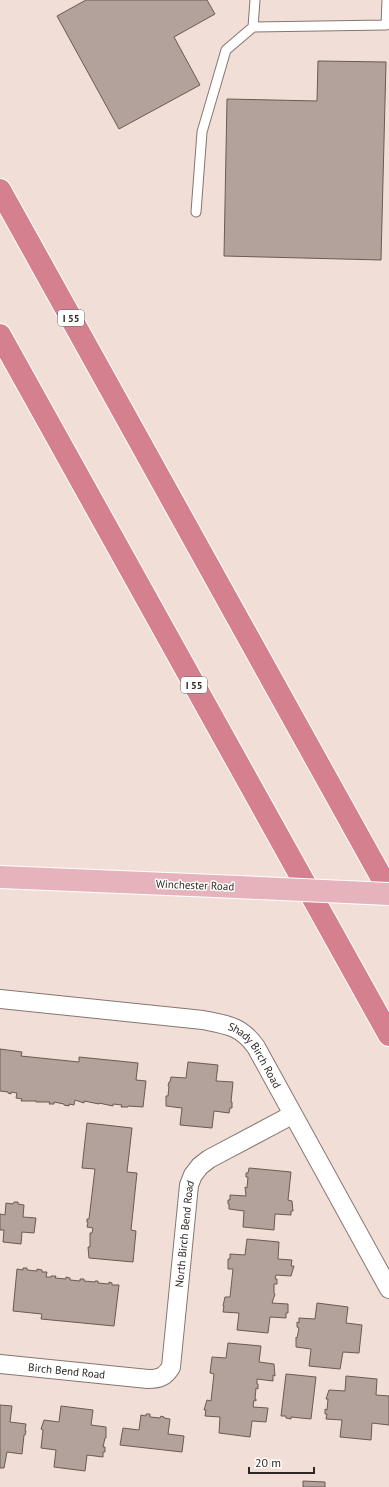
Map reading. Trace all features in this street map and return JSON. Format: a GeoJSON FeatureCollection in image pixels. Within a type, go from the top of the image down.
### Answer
{"type":"FeatureCollection","features":[{"type":"Feature","properties":{"kind":"highway","name":"I 55"},"geometry":{"type":"LineString","coordinates":[[0,190],[389,892]]}},
{"type":"Feature","properties":{"kind":"highway","name":"I 55"},"geometry":{"type":"LineString","coordinates":[[0,335],[389,1035]]}},
{"type":"Feature","properties":{"kind":"main road","name":"Winchester Road"},"geometry":{"type":"LineString","coordinates":[[0,877],[389,892]]}},
{"type":"Feature","properties":{"kind":"street","name":"Shady Birch Road"},"geometry":{"type":"LineString","coordinates":[[0,999],[203,1020],[240,1030],[256,1047],[292,1115],[389,1289]]}},
{"type":"Feature","properties":{"kind":"street","name":"North Birch Bend Road"},"geometry":{"type":"LineString","coordinates":[[133,1378],[159,1379],[167,1374],[171,1367],[189,1185],[193,1175],[200,1166],[220,1152],[292,1115]]}},
{"type":"Feature","properties":{"kind":"street","name":"Birch Bend Road"},"geometry":{"type":"LineString","coordinates":[[0,1364],[133,1378]]}},
{"type":"Feature","properties":{"kind":"lane"},"geometry":{"type":"LineString","coordinates":[[253,27],[255,0]]}},
{"type":"Feature","properties":{"kind":"lane"},"geometry":{"type":"LineString","coordinates":[[196,212],[202,132],[226,50],[253,27],[386,25],[387,0]]}},
{"type":"Feature","properties":{"kind":"building"},"geometry":{"type":"Polygon","coordinates":[[[86,0],[207,0],[215,14],[174,37],[200,85],[119,129],[57,16],[86,0]]]}},
{"type":"Feature","properties":{"kind":"building"},"geometry":{"type":"Polygon","coordinates":[[[318,61],[386,62],[381,260],[224,256],[227,99],[317,101],[318,61]]]}},
{"type":"Feature","properties":{"kind":"building"},"geometry":{"type":"Polygon","coordinates":[[[0,1049],[22,1052],[21,1056],[79,1062],[79,1057],[138,1063],[136,1080],[146,1081],[143,1107],[121,1107],[122,1105],[113,1104],[113,1106],[84,1101],[84,1103],[75,1100],[74,1105],[69,1104],[69,1106],[54,1102],[54,1104],[49,1104],[50,1102],[21,1101],[22,1099],[16,1098],[17,1093],[11,1092],[11,1094],[0,1091],[0,1049]]]}},
{"type":"Feature","properties":{"kind":"building"},"geometry":{"type":"Polygon","coordinates":[[[188,1062],[218,1065],[216,1081],[233,1082],[231,1102],[232,1108],[230,1108],[229,1113],[214,1111],[212,1128],[180,1125],[182,1108],[166,1106],[166,1096],[168,1096],[168,1086],[171,1077],[186,1078],[188,1062]]]}},
{"type":"Feature","properties":{"kind":"building"},"geometry":{"type":"Polygon","coordinates":[[[87,1123],[132,1128],[127,1172],[137,1173],[131,1230],[136,1231],[133,1262],[89,1258],[88,1247],[90,1247],[90,1233],[92,1233],[93,1228],[87,1227],[87,1219],[89,1219],[95,1169],[82,1168],[87,1123]]]}},
{"type":"Feature","properties":{"kind":"building"},"geometry":{"type":"Polygon","coordinates":[[[249,1168],[291,1172],[288,1200],[292,1201],[293,1211],[291,1211],[291,1215],[275,1214],[274,1230],[243,1227],[244,1211],[229,1209],[228,1200],[230,1200],[230,1195],[246,1196],[245,1187],[247,1188],[248,1177],[246,1177],[246,1173],[248,1173],[249,1168]]]}},
{"type":"Feature","properties":{"kind":"building"},"geometry":{"type":"Polygon","coordinates":[[[14,1202],[24,1205],[23,1217],[36,1218],[34,1233],[22,1232],[21,1244],[3,1242],[4,1230],[0,1230],[0,1214],[5,1215],[6,1203],[13,1204],[14,1202]]]}},
{"type":"Feature","properties":{"kind":"building"},"geometry":{"type":"Polygon","coordinates":[[[247,1239],[279,1242],[278,1259],[292,1260],[291,1266],[294,1266],[291,1276],[276,1275],[275,1279],[277,1279],[277,1284],[274,1284],[275,1294],[272,1303],[288,1304],[288,1313],[286,1313],[286,1318],[270,1317],[268,1333],[237,1330],[239,1313],[223,1312],[225,1297],[230,1297],[233,1269],[228,1269],[228,1259],[230,1259],[230,1254],[245,1255],[247,1239]]]}},
{"type":"Feature","properties":{"kind":"building"},"geometry":{"type":"Polygon","coordinates":[[[23,1268],[27,1268],[27,1270],[42,1270],[42,1272],[47,1272],[46,1277],[56,1276],[55,1278],[66,1279],[66,1277],[70,1278],[70,1280],[80,1281],[80,1279],[84,1279],[84,1281],[98,1281],[98,1283],[109,1284],[109,1282],[112,1283],[112,1285],[119,1285],[114,1326],[41,1319],[42,1314],[13,1311],[17,1269],[23,1270],[23,1268]]]}},
{"type":"Feature","properties":{"kind":"building"},"geometry":{"type":"Polygon","coordinates":[[[317,1303],[348,1307],[346,1323],[362,1325],[359,1353],[343,1352],[340,1369],[309,1366],[311,1349],[296,1347],[296,1337],[297,1338],[299,1328],[297,1327],[297,1322],[299,1323],[299,1318],[315,1319],[317,1303]]]}},
{"type":"Feature","properties":{"kind":"building"},"geometry":{"type":"Polygon","coordinates":[[[228,1343],[261,1346],[259,1362],[274,1364],[275,1376],[273,1375],[273,1381],[257,1379],[258,1389],[256,1388],[256,1401],[254,1400],[253,1407],[268,1408],[266,1422],[252,1421],[250,1437],[219,1433],[220,1417],[205,1416],[206,1410],[204,1410],[207,1400],[211,1401],[214,1374],[210,1373],[212,1357],[226,1358],[228,1343]]]}},
{"type":"Feature","properties":{"kind":"building"},"geometry":{"type":"Polygon","coordinates":[[[286,1374],[316,1377],[311,1419],[291,1417],[291,1419],[286,1418],[286,1416],[281,1416],[286,1374]]]}},
{"type":"Feature","properties":{"kind":"building"},"geometry":{"type":"Polygon","coordinates":[[[346,1376],[377,1379],[376,1395],[389,1396],[389,1425],[372,1423],[371,1440],[340,1437],[342,1420],[326,1419],[327,1414],[325,1414],[325,1409],[327,1410],[328,1399],[326,1399],[329,1390],[345,1391],[346,1376]]]}},
{"type":"Feature","properties":{"kind":"building"},"geometry":{"type":"Polygon","coordinates":[[[0,1405],[12,1406],[10,1422],[26,1424],[22,1454],[7,1452],[4,1468],[0,1468],[0,1405]]]}},
{"type":"Feature","properties":{"kind":"building"},"geometry":{"type":"Polygon","coordinates":[[[61,1406],[93,1410],[91,1425],[106,1427],[106,1438],[103,1447],[105,1447],[105,1452],[103,1452],[103,1457],[87,1455],[85,1471],[54,1467],[56,1450],[41,1448],[43,1430],[41,1429],[44,1420],[59,1422],[61,1406]]]}},
{"type":"Feature","properties":{"kind":"building"},"geometry":{"type":"Polygon","coordinates":[[[146,1414],[150,1414],[150,1417],[160,1418],[161,1416],[170,1419],[168,1434],[184,1436],[182,1452],[120,1445],[123,1428],[139,1430],[141,1415],[146,1416],[146,1414]]]}},
{"type":"Feature","properties":{"kind":"building"},"geometry":{"type":"Polygon","coordinates":[[[303,1481],[325,1482],[325,1487],[303,1487],[303,1481]]]}}]}
